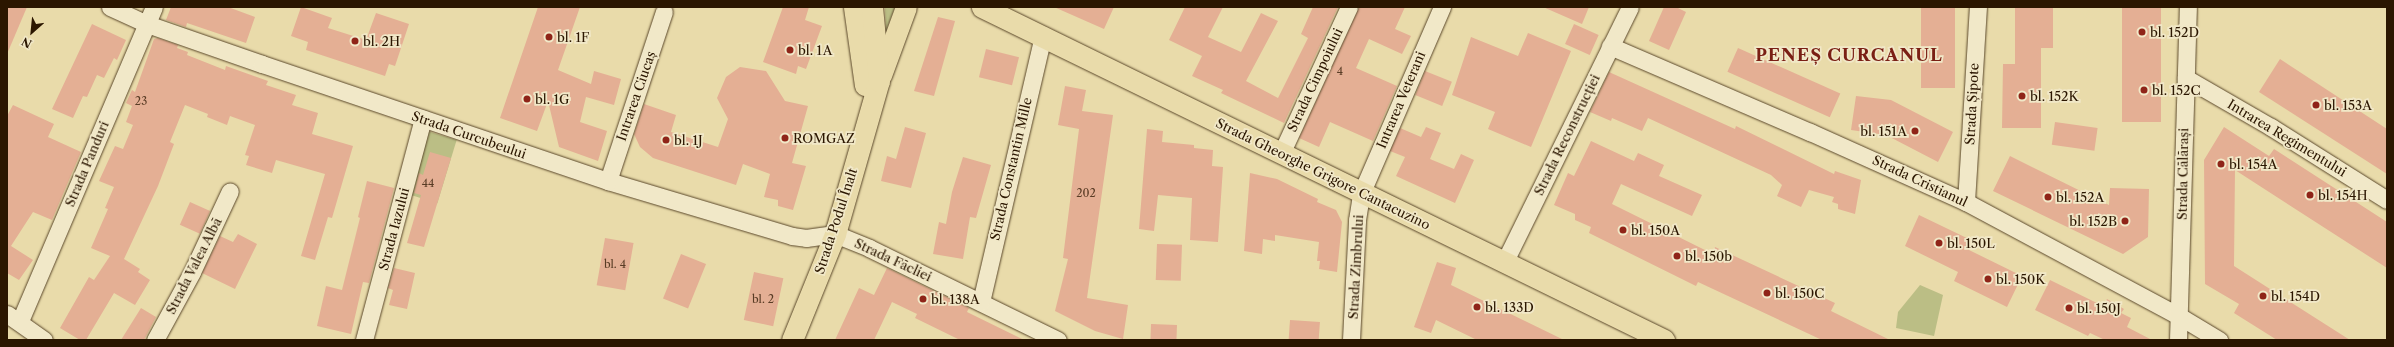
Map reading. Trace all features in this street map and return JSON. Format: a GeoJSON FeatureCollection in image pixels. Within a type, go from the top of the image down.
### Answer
{"type":"FeatureCollection","features":[{"type":"Feature","properties":{"kind":"main road","name":"Strada Podul Înalt"},"geometry":{"type":"LineString","coordinates":[[854,7],[864,69],[867,122]]}},
{"type":"Feature","properties":{"kind":"main road","name":"Strada Podul Înalt"},"geometry":{"type":"LineString","coordinates":[[792,340],[835,234],[879,81],[872,7]]}},
{"type":"Feature","properties":{"kind":"main road"},"geometry":{"type":"LineString","coordinates":[[879,81],[906,7]]}},
{"type":"Feature","properties":{"kind":"main road","name":"Strada Gheorghe Grigore Cantacuzino"},"geometry":{"type":"LineString","coordinates":[[982,7],[1043,35],[1361,194],[1664,340]]}},
{"type":"Feature","properties":{"kind":"street","name":"Strada Curcubeului"},"geometry":{"type":"LineString","coordinates":[[110,7],[147,24],[608,181],[792,236],[806,238],[835,234]]}},
{"type":"Feature","properties":{"kind":"street","name":"Strada Panduri"},"geometry":{"type":"LineString","coordinates":[[13,318],[154,7]]}},
{"type":"Feature","properties":{"kind":"street","name":"Strada Cimpoiului"},"geometry":{"type":"LineString","coordinates":[[1281,154],[1348,7]]}},
{"type":"Feature","properties":{"kind":"street","name":"Intrarea Veterani"},"geometry":{"type":"LineString","coordinates":[[1361,194],[1442,7]]}},
{"type":"Feature","properties":{"kind":"street","name":"Strada Reconstrucției"},"geometry":{"type":"LineString","coordinates":[[1504,263],[1630,7]]}},
{"type":"Feature","properties":{"kind":"street","name":"Strada Șipote"},"geometry":{"type":"LineString","coordinates":[[1966,202],[1978,7]]}},
{"type":"Feature","properties":{"kind":"street","name":"Strada Călărași"},"geometry":{"type":"LineString","coordinates":[[2178,340],[2188,7]]}},
{"type":"Feature","properties":{"kind":"street","name":"Intrarea Ciucaș"},"geometry":{"type":"LineString","coordinates":[[608,181],[664,12]]}},
{"type":"Feature","properties":{"kind":"street","name":"Strada Constantin Mille"},"geometry":{"type":"LineString","coordinates":[[981,302],[1043,35]]}},
{"type":"Feature","properties":{"kind":"street","name":"Strada Cristianul"},"geometry":{"type":"LineString","coordinates":[[1610,46],[1824,138],[1966,202],[2179,316],[2219,340]]}},
{"type":"Feature","properties":{"kind":"street","name":"Intrarea Regimentului"},"geometry":{"type":"LineString","coordinates":[[2186,78],[2271,127],[2387,200]]}},
{"type":"Feature","properties":{"kind":"street","name":"Strada Iazului"},"geometry":{"type":"LineString","coordinates":[[364,340],[424,119]]}},
{"type":"Feature","properties":{"kind":"street","name":"Strada Valea Albă"},"geometry":{"type":"LineString","coordinates":[[155,340],[199,259],[230,190]]}},
{"type":"Feature","properties":{"kind":"street","name":"Strada Zimbrului"},"geometry":{"type":"LineString","coordinates":[[1352,340],[1357,220],[1361,194]]}},
{"type":"Feature","properties":{"kind":"street","name":"Strada Făcliei"},"geometry":{"type":"LineString","coordinates":[[835,234],[869,248],[1058,340]]}},
{"type":"Feature","properties":{"kind":"street"},"geometry":{"type":"LineString","coordinates":[[13,318],[44,340]]}},
{"type":"Feature","properties":{"kind":"green space"},"geometry":{"type":"Polygon","coordinates":[[[885,7],[895,7],[886,31],[885,7]]]}},
{"type":"Feature","properties":{"kind":"green space"},"geometry":{"type":"Polygon","coordinates":[[[427,131],[457,140],[437,203],[408,194],[427,131]]]}},
{"type":"Feature","properties":{"kind":"green space"},"geometry":{"type":"Polygon","coordinates":[[[1920,285],[1943,295],[1934,336],[1896,328],[1898,312],[1920,285]]]}},
{"type":"Feature","properties":{"kind":"building"},"geometry":{"type":"Polygon","coordinates":[[[7,7],[27,7],[7,54],[7,7]]]}},
{"type":"Feature","properties":{"kind":"building"},"geometry":{"type":"Polygon","coordinates":[[[171,7],[228,7],[255,17],[246,43],[187,23],[186,27],[166,20],[171,7]]]}},
{"type":"Feature","properties":{"kind":"building","name":"bl. 2H"},"geometry":{"type":"Polygon","coordinates":[[[301,7],[332,18],[328,28],[366,40],[376,13],[409,24],[395,66],[389,64],[385,76],[306,50],[308,42],[291,36],[301,7]]]}},
{"type":"Feature","properties":{"kind":"building"},"geometry":{"type":"Polygon","coordinates":[[[538,7],[580,7],[558,70],[591,84],[594,71],[621,79],[614,105],[586,97],[580,122],[607,131],[598,161],[559,147],[548,101],[537,131],[500,118],[538,7]]]}},
{"type":"Feature","properties":{"kind":"building","name":"bl. 1A"},"geometry":{"type":"Polygon","coordinates":[[[783,7],[809,7],[805,20],[822,26],[806,69],[798,66],[796,74],[763,62],[783,7]]]}},
{"type":"Feature","properties":{"kind":"building"},"geometry":{"type":"Polygon","coordinates":[[[1054,7],[1114,7],[1104,29],[1054,7]]]}},
{"type":"Feature","properties":{"kind":"building"},"geometry":{"type":"Polygon","coordinates":[[[1185,7],[1223,7],[1208,37],[1241,52],[1261,13],[1278,21],[1246,81],[1278,98],[1308,38],[1301,34],[1313,7],[1338,7],[1284,123],[1221,93],[1223,90],[1192,76],[1202,56],[1169,40],[1185,7]]]}},
{"type":"Feature","properties":{"kind":"building"},"geometry":{"type":"Polygon","coordinates":[[[1359,7],[1405,7],[1395,29],[1411,36],[1402,54],[1369,39],[1356,68],[1397,86],[1373,141],[1330,122],[1319,147],[1299,138],[1359,7]]]}},
{"type":"Feature","properties":{"kind":"building"},"geometry":{"type":"Polygon","coordinates":[[[1543,7],[1589,7],[1582,24],[1543,7]]]}},
{"type":"Feature","properties":{"kind":"building"},"geometry":{"type":"Polygon","coordinates":[[[1664,7],[1676,7],[1686,12],[1669,50],[1649,41],[1664,7]]]}},
{"type":"Feature","properties":{"kind":"building"},"geometry":{"type":"Polygon","coordinates":[[[1921,7],[1955,7],[1955,88],[1921,88],[1921,7]]]}},
{"type":"Feature","properties":{"kind":"building"},"geometry":{"type":"Polygon","coordinates":[[[2015,7],[2053,7],[2053,48],[2041,48],[2041,128],[2002,128],[2003,64],[2015,64],[2015,7]]]}},
{"type":"Feature","properties":{"kind":"building"},"geometry":{"type":"Polygon","coordinates":[[[2122,7],[2161,7],[2161,122],[2122,122],[2122,7]]]}},
{"type":"Feature","properties":{"kind":"building"},"geometry":{"type":"Polygon","coordinates":[[[938,17],[955,21],[934,96],[914,91],[938,17]]]}},
{"type":"Feature","properties":{"kind":"building"},"geometry":{"type":"Polygon","coordinates":[[[92,24],[126,40],[117,60],[114,58],[104,78],[97,75],[87,97],[83,96],[73,118],[52,109],[92,24]]]}},
{"type":"Feature","properties":{"kind":"building"},"geometry":{"type":"Polygon","coordinates":[[[1574,24],[1599,35],[1590,55],[1565,44],[1574,24]]]}},
{"type":"Feature","properties":{"kind":"building"},"geometry":{"type":"Polygon","coordinates":[[[1528,33],[1571,51],[1531,147],[1488,129],[1495,112],[1452,95],[1471,37],[1518,56],[1528,33]]]}},
{"type":"Feature","properties":{"kind":"building"},"geometry":{"type":"Polygon","coordinates":[[[158,38],[178,45],[177,48],[188,52],[187,55],[225,70],[226,66],[268,81],[266,85],[296,95],[292,105],[318,113],[312,134],[353,146],[332,218],[328,217],[315,260],[301,256],[325,174],[276,160],[272,173],[246,165],[249,156],[245,155],[255,125],[230,116],[227,125],[207,117],[208,114],[185,105],[170,142],[174,144],[158,186],[124,259],[140,269],[138,272],[150,280],[135,305],[114,293],[86,340],[80,340],[60,328],[89,277],[94,280],[110,256],[91,248],[108,209],[105,208],[114,187],[99,181],[115,146],[123,149],[133,125],[126,122],[132,106],[126,103],[132,90],[135,92],[154,39],[158,38]]]}},
{"type":"Feature","properties":{"kind":"building"},"geometry":{"type":"Polygon","coordinates":[[[1738,48],[1840,94],[1830,117],[1727,72],[1738,48]]]}},
{"type":"Feature","properties":{"kind":"building"},"geometry":{"type":"Polygon","coordinates":[[[986,49],[1019,57],[1012,85],[979,77],[986,49]]]}},
{"type":"Feature","properties":{"kind":"building","name":"bl. 153A"},"geometry":{"type":"Polygon","coordinates":[[[2280,59],[2387,129],[2387,174],[2259,92],[2280,59]]]}},
{"type":"Feature","properties":{"kind":"building"},"geometry":{"type":"Polygon","coordinates":[[[740,67],[766,71],[785,101],[808,106],[792,163],[806,166],[793,210],[778,206],[778,200],[764,197],[770,174],[743,164],[736,185],[653,158],[640,147],[634,134],[644,104],[676,115],[671,132],[718,147],[728,119],[717,98],[726,77],[740,67]]]}},
{"type":"Feature","properties":{"kind":"building"},"geometry":{"type":"Polygon","coordinates":[[[1425,71],[1452,82],[1442,106],[1415,95],[1425,71]]]}},
{"type":"Feature","properties":{"kind":"building"},"geometry":{"type":"Polygon","coordinates":[[[1609,72],[1735,129],[1736,126],[1834,174],[1835,171],[1861,180],[1855,214],[1838,209],[1838,204],[1832,202],[1834,197],[1809,190],[1801,207],[1777,196],[1782,185],[1771,175],[1648,118],[1642,131],[1612,118],[1611,121],[1590,112],[1609,72]]]}},
{"type":"Feature","properties":{"kind":"building"},"geometry":{"type":"Polygon","coordinates":[[[1065,86],[1086,90],[1082,111],[1113,115],[1087,298],[1128,305],[1123,339],[1095,331],[1055,311],[1068,259],[1063,258],[1079,129],[1058,125],[1065,86]]]}},
{"type":"Feature","properties":{"kind":"building","name":"bl. 151A"},"geometry":{"type":"Polygon","coordinates":[[[1856,96],[1891,100],[1953,132],[1938,162],[1886,135],[1851,130],[1856,96]]]}},
{"type":"Feature","properties":{"kind":"building"},"geometry":{"type":"Polygon","coordinates":[[[13,105],[54,124],[48,137],[81,152],[52,220],[33,212],[11,246],[33,260],[19,280],[7,273],[7,116],[13,105]]]}},
{"type":"Feature","properties":{"kind":"building"},"geometry":{"type":"Polygon","coordinates":[[[2055,122],[2098,128],[2094,151],[2052,145],[2055,122]]]}},
{"type":"Feature","properties":{"kind":"building"},"geometry":{"type":"Polygon","coordinates":[[[905,127],[926,133],[911,188],[881,181],[887,156],[896,159],[905,127]]]}},
{"type":"Feature","properties":{"kind":"building"},"geometry":{"type":"Polygon","coordinates":[[[1426,127],[1441,133],[1430,159],[1454,169],[1461,154],[1474,160],[1455,203],[1396,176],[1405,157],[1390,151],[1400,128],[1421,137],[1426,127]]]}},
{"type":"Feature","properties":{"kind":"building"},"geometry":{"type":"Polygon","coordinates":[[[2224,127],[2269,156],[2274,149],[2387,222],[2387,268],[2235,170],[2234,266],[2350,340],[2277,340],[2234,313],[2239,304],[2205,284],[2204,160],[2224,127]]]}},
{"type":"Feature","properties":{"kind":"building"},"geometry":{"type":"Polygon","coordinates":[[[1147,129],[1163,131],[1162,142],[1194,145],[1194,148],[1213,150],[1212,166],[1223,167],[1218,242],[1190,240],[1192,198],[1158,195],[1154,231],[1139,229],[1147,129]]]}},
{"type":"Feature","properties":{"kind":"building"},"geometry":{"type":"Polygon","coordinates":[[[1591,141],[1634,161],[1638,153],[1664,165],[1659,176],[1702,195],[1692,216],[1621,184],[1612,204],[1713,254],[1715,247],[1835,303],[1831,311],[1890,340],[1822,340],[1698,282],[1696,286],[1589,233],[1591,227],[1575,220],[1575,214],[1554,205],[1568,173],[1574,176],[1591,141]]]}},
{"type":"Feature","properties":{"kind":"building"},"geometry":{"type":"Polygon","coordinates":[[[430,152],[451,158],[424,247],[407,243],[421,195],[414,193],[419,173],[423,175],[430,152]]]}},
{"type":"Feature","properties":{"kind":"building"},"geometry":{"type":"Polygon","coordinates":[[[2010,156],[2109,205],[2110,188],[2149,189],[2148,237],[2123,254],[1993,191],[2010,156]]]}},
{"type":"Feature","properties":{"kind":"building"},"geometry":{"type":"Polygon","coordinates":[[[963,157],[991,165],[976,218],[970,217],[963,259],[933,254],[939,222],[946,224],[952,192],[963,157]]]}},
{"type":"Feature","properties":{"kind":"building"},"geometry":{"type":"Polygon","coordinates":[[[1250,173],[1277,179],[1318,199],[1317,202],[1336,210],[1342,222],[1337,272],[1319,269],[1320,261],[1317,261],[1319,242],[1275,235],[1275,241],[1263,239],[1262,254],[1244,251],[1250,173]]]}},
{"type":"Feature","properties":{"kind":"building"},"geometry":{"type":"Polygon","coordinates":[[[367,181],[394,188],[369,283],[363,282],[351,334],[317,326],[326,286],[342,290],[360,218],[358,217],[367,181]]]}},
{"type":"Feature","properties":{"kind":"building"},"geometry":{"type":"Polygon","coordinates":[[[190,202],[210,211],[200,234],[180,225],[190,202]]]}},
{"type":"Feature","properties":{"kind":"building"},"geometry":{"type":"Polygon","coordinates":[[[1919,215],[1973,241],[1969,250],[2022,276],[2007,307],[1954,281],[1958,272],[1905,246],[1919,215]]]}},
{"type":"Feature","properties":{"kind":"building"},"geometry":{"type":"Polygon","coordinates":[[[238,234],[257,244],[235,289],[202,273],[220,236],[233,242],[238,234]]]}},
{"type":"Feature","properties":{"kind":"building","name":"bl. 4"},"geometry":{"type":"Polygon","coordinates":[[[605,238],[634,243],[625,290],[597,285],[605,238]]]}},
{"type":"Feature","properties":{"kind":"building"},"geometry":{"type":"Polygon","coordinates":[[[1157,244],[1182,245],[1181,281],[1156,280],[1157,244]]]}},
{"type":"Feature","properties":{"kind":"building"},"geometry":{"type":"Polygon","coordinates":[[[681,254],[706,264],[688,309],[663,299],[681,254]]]}},
{"type":"Feature","properties":{"kind":"building"},"geometry":{"type":"Polygon","coordinates":[[[1437,262],[1456,268],[1451,285],[1564,340],[1477,340],[1436,320],[1431,333],[1414,327],[1437,262]]]}},
{"type":"Feature","properties":{"kind":"building"},"geometry":{"type":"Polygon","coordinates":[[[394,268],[415,273],[407,309],[389,305],[393,290],[388,288],[394,268]]]}},
{"type":"Feature","properties":{"kind":"building"},"geometry":{"type":"Polygon","coordinates":[[[887,268],[969,308],[967,312],[1024,340],[960,340],[915,318],[917,314],[892,302],[874,340],[835,340],[859,288],[874,295],[887,268]]]}},
{"type":"Feature","properties":{"kind":"building","name":"bl. 2"},"geometry":{"type":"Polygon","coordinates":[[[754,272],[783,278],[773,326],[744,320],[754,272]]]}},
{"type":"Feature","properties":{"kind":"building","name":"bl. 150J"},"geometry":{"type":"Polygon","coordinates":[[[2050,280],[2103,306],[2107,299],[2124,309],[2121,313],[2131,318],[2127,327],[2152,340],[2105,340],[2090,333],[2088,336],[2035,310],[2050,280]]]}},
{"type":"Feature","properties":{"kind":"building"},"geometry":{"type":"Polygon","coordinates":[[[141,308],[156,317],[144,340],[121,340],[141,308]]]}},
{"type":"Feature","properties":{"kind":"building"},"geometry":{"type":"Polygon","coordinates":[[[1290,320],[1320,322],[1319,340],[1289,340],[1290,320]]]}},
{"type":"Feature","properties":{"kind":"building"},"geometry":{"type":"Polygon","coordinates":[[[1151,324],[1177,325],[1176,340],[1150,340],[1151,324]]]}},
{"type":"Feature","properties":{"kind":"place","name":"bl. 152D"},"geometry":{"type":"Point","coordinates":[2142,32]}},
{"type":"Feature","properties":{"kind":"place","name":"bl. 1F"},"geometry":{"type":"Point","coordinates":[549,37]}},
{"type":"Feature","properties":{"kind":"place","name":"bl. 2H"},"geometry":{"type":"Point","coordinates":[355,41]}},
{"type":"Feature","properties":{"kind":"place","name":"bl. 1A"},"geometry":{"type":"Point","coordinates":[790,50]}},
{"type":"Feature","properties":{"kind":"place","name":"bl. 152C"},"geometry":{"type":"Point","coordinates":[2144,90]}},
{"type":"Feature","properties":{"kind":"place","name":"bl. 152K"},"geometry":{"type":"Point","coordinates":[2022,96]}},
{"type":"Feature","properties":{"kind":"place","name":"bl. 1G"},"geometry":{"type":"Point","coordinates":[527,99]}},
{"type":"Feature","properties":{"kind":"place","name":"bl. 153A"},"geometry":{"type":"Point","coordinates":[2316,105]}},
{"type":"Feature","properties":{"kind":"place","name":"bl. 151A"},"geometry":{"type":"Point","coordinates":[1915,131]}},
{"type":"Feature","properties":{"kind":"place","name":"ROMGAZ"},"geometry":{"type":"Point","coordinates":[785,138]}},
{"type":"Feature","properties":{"kind":"place","name":"bl. 1J"},"geometry":{"type":"Point","coordinates":[666,140]}},
{"type":"Feature","properties":{"kind":"place","name":"bl. 154A"},"geometry":{"type":"Point","coordinates":[2221,164]}},
{"type":"Feature","properties":{"kind":"place","name":"bl. 154H"},"geometry":{"type":"Point","coordinates":[2310,195]}},
{"type":"Feature","properties":{"kind":"place","name":"bl. 152A"},"geometry":{"type":"Point","coordinates":[2048,197]}},
{"type":"Feature","properties":{"kind":"place","name":"bl. 152B"},"geometry":{"type":"Point","coordinates":[2125,221]}},
{"type":"Feature","properties":{"kind":"place","name":"bl. 150A"},"geometry":{"type":"Point","coordinates":[1623,230]}},
{"type":"Feature","properties":{"kind":"place","name":"bl. 150L"},"geometry":{"type":"Point","coordinates":[1939,243]}},
{"type":"Feature","properties":{"kind":"place","name":"bl. 150b"},"geometry":{"type":"Point","coordinates":[1677,256]}},
{"type":"Feature","properties":{"kind":"place","name":"bl. 150K"},"geometry":{"type":"Point","coordinates":[1988,279]}},
{"type":"Feature","properties":{"kind":"place","name":"bl. 150C"},"geometry":{"type":"Point","coordinates":[1767,293]}},
{"type":"Feature","properties":{"kind":"place","name":"bl. 154D"},"geometry":{"type":"Point","coordinates":[2263,296]}},
{"type":"Feature","properties":{"kind":"place","name":"bl. 138A"},"geometry":{"type":"Point","coordinates":[923,299]}},
{"type":"Feature","properties":{"kind":"place","name":"bl. 133D"},"geometry":{"type":"Point","coordinates":[1477,307]}},
{"type":"Feature","properties":{"kind":"place","name":"bl. 150J"},"geometry":{"type":"Point","coordinates":[2069,308]}},
{"type":"Feature","properties":{"kind":"district","name":"PENEȘ CURCANUL"},"geometry":{"type":"Point","coordinates":[1849,56]}}]}
